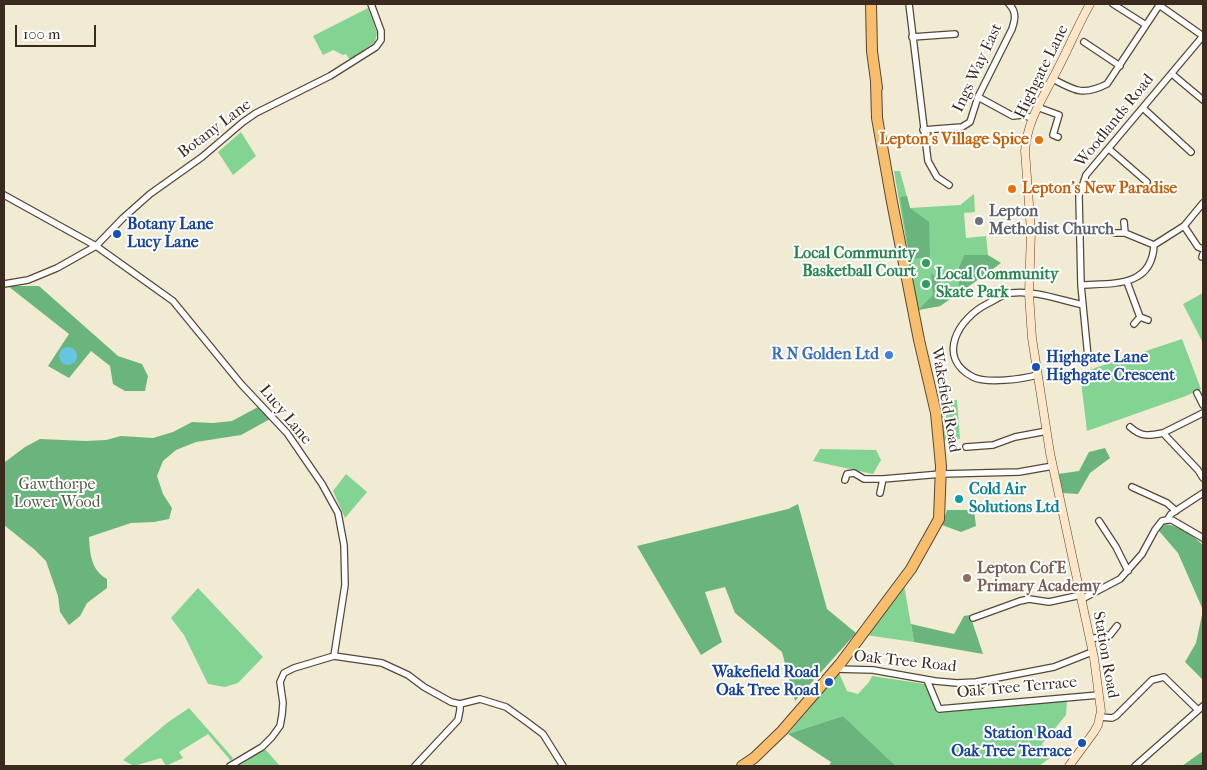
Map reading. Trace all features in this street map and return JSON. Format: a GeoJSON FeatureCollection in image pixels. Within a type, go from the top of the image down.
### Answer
{"type":"FeatureCollection","features":[{"type":"Feature","properties":{"kind":"highway","name":"Wakefield Road"},"geometry":{"type":"LineString","coordinates":[[742,766],[754,758],[782,731],[832,669],[840,664],[911,569],[939,519],[941,470],[936,413],[919,340],[886,163],[884,130],[872,51],[871,4]]}},
{"type":"Feature","properties":{"kind":"street","name":"Botany Lane"},"geometry":{"type":"LineString","coordinates":[[4,284],[28,280],[57,268],[96,246],[150,194],[202,157],[243,122],[256,113],[330,76],[376,47],[382,36],[372,4]]}},
{"type":"Feature","properties":{"kind":"street"},"geometry":{"type":"LineString","coordinates":[[909,4],[928,161],[937,176],[949,185]]}},
{"type":"Feature","properties":{"kind":"street","name":"Ings Way East"},"geometry":{"type":"LineString","coordinates":[[923,130],[966,125],[972,119],[978,97],[1012,29],[1015,19],[1014,11],[1009,4]]}},
{"type":"Feature","properties":{"kind":"street","name":"Highgate Lane"},"geometry":{"type":"LineString","coordinates":[[1050,452],[1032,338],[1029,294],[1031,231],[1026,141],[1037,107],[1053,79],[1089,4]]}},
{"type":"Feature","properties":{"kind":"street"},"geometry":{"type":"LineString","coordinates":[[1113,4],[1146,25]]}},
{"type":"Feature","properties":{"kind":"street"},"geometry":{"type":"LineString","coordinates":[[1053,79],[1082,92],[1094,90],[1106,84],[1160,5],[1203,36]]}},
{"type":"Feature","properties":{"kind":"street"},"geometry":{"type":"LineString","coordinates":[[912,38],[955,34]]}},
{"type":"Feature","properties":{"kind":"street","name":"Woodlands Road"},"geometry":{"type":"LineString","coordinates":[[1088,357],[1083,305],[1079,196],[1086,175],[1203,36]]}},
{"type":"Feature","properties":{"kind":"street"},"geometry":{"type":"LineString","coordinates":[[1084,42],[1120,66]]}},
{"type":"Feature","properties":{"kind":"street"},"geometry":{"type":"LineString","coordinates":[[1172,74],[1203,100]]}},
{"type":"Feature","properties":{"kind":"street"},"geometry":{"type":"LineString","coordinates":[[978,97],[1013,116],[1022,115],[1032,118]]}},
{"type":"Feature","properties":{"kind":"street"},"geometry":{"type":"LineString","coordinates":[[1037,107],[1060,115],[1053,135],[1058,137]]}},
{"type":"Feature","properties":{"kind":"street"},"geometry":{"type":"LineString","coordinates":[[1143,108],[1191,152]]}},
{"type":"Feature","properties":{"kind":"street"},"geometry":{"type":"LineString","coordinates":[[1109,149],[1147,182]]}},
{"type":"Feature","properties":{"kind":"street","name":"Lucy Lane"},"geometry":{"type":"LineString","coordinates":[[4,196],[96,246],[173,301],[241,384],[287,433],[322,484],[338,513],[344,544],[345,585],[334,656]]}},
{"type":"Feature","properties":{"kind":"street"},"geometry":{"type":"LineString","coordinates":[[1082,285],[1127,282],[1138,277],[1147,267],[1153,254],[1154,246],[1184,226],[1201,201]]}},
{"type":"Feature","properties":{"kind":"street"},"geometry":{"type":"LineString","coordinates":[[1124,222],[1125,233]]}},
{"type":"Feature","properties":{"kind":"street"},"geometry":{"type":"LineString","coordinates":[[1184,226],[1198,247],[1203,250]]}},
{"type":"Feature","properties":{"kind":"street"},"geometry":{"type":"LineString","coordinates":[[1115,233],[1125,233],[1154,246]]}},
{"type":"Feature","properties":{"kind":"street"},"geometry":{"type":"LineString","coordinates":[[1127,282],[1140,317],[1148,320]]}},
{"type":"Feature","properties":{"kind":"street"},"geometry":{"type":"LineString","coordinates":[[1038,375],[1018,379],[978,379],[965,372],[958,365],[955,356],[955,336],[959,328],[982,306],[1011,293],[1038,294],[1083,305]]}},
{"type":"Feature","properties":{"kind":"street"},"geometry":{"type":"LineString","coordinates":[[1134,324],[1140,317]]}},
{"type":"Feature","properties":{"kind":"street"},"geometry":{"type":"LineString","coordinates":[[1197,393],[1203,405]]}},
{"type":"Feature","properties":{"kind":"street"},"geometry":{"type":"LineString","coordinates":[[1130,427],[1138,434],[1144,436],[1163,433],[1203,413]]}},
{"type":"Feature","properties":{"kind":"street"},"geometry":{"type":"LineString","coordinates":[[966,447],[993,445],[1015,437],[1047,431]]}},
{"type":"Feature","properties":{"kind":"street"},"geometry":{"type":"LineString","coordinates":[[1163,433],[1201,468],[1203,478]]}},
{"type":"Feature","properties":{"kind":"street","name":"Station Road"},"geometry":{"type":"LineString","coordinates":[[1050,452],[1090,639],[1099,694],[1100,717],[1094,732],[1069,766]]}},
{"type":"Feature","properties":{"kind":"street"},"geometry":{"type":"LineString","coordinates":[[844,480],[846,474],[850,472],[854,472],[864,479],[883,479],[941,470],[1020,472],[1053,466]]}},
{"type":"Feature","properties":{"kind":"street"},"geometry":{"type":"LineString","coordinates":[[880,493],[883,479]]}},
{"type":"Feature","properties":{"kind":"street"},"geometry":{"type":"LineString","coordinates":[[1132,487],[1167,503],[1176,511]]}},
{"type":"Feature","properties":{"kind":"street"},"geometry":{"type":"LineString","coordinates":[[973,618],[1029,599],[1050,602],[1081,597],[1120,578],[1128,571],[1162,521],[1203,493]]}},
{"type":"Feature","properties":{"kind":"street"},"geometry":{"type":"LineString","coordinates":[[1166,520],[1172,520],[1203,538]]}},
{"type":"Feature","properties":{"kind":"street"},"geometry":{"type":"LineString","coordinates":[[1099,521],[1116,547],[1128,571]]}},
{"type":"Feature","properties":{"kind":"street"},"geometry":{"type":"LineString","coordinates":[[1090,639],[1110,635],[1116,626]]}},
{"type":"Feature","properties":{"kind":"street","name":"Oak Tree Road"},"geometry":{"type":"LineString","coordinates":[[832,669],[873,670],[927,680],[957,683],[976,682],[1054,666],[1092,652]]}},
{"type":"Feature","properties":{"kind":"street"},"geometry":{"type":"LineString","coordinates":[[230,766],[262,747],[280,726],[283,702],[280,682],[284,673],[334,656],[382,663],[408,674],[445,700],[460,704],[480,698],[506,708],[543,734],[563,766]]}},
{"type":"Feature","properties":{"kind":"street"},"geometry":{"type":"LineString","coordinates":[[1100,717],[1116,716],[1152,680],[1164,677],[1201,708],[1135,766]]}},
{"type":"Feature","properties":{"kind":"street","name":"Oak Tree Terrace"},"geometry":{"type":"LineString","coordinates":[[927,680],[939,709],[1099,694]]}},
{"type":"Feature","properties":{"kind":"street"},"geometry":{"type":"LineString","coordinates":[[415,766],[458,720],[460,704]]}},
{"type":"Feature","properties":{"kind":"green space"},"geometry":{"type":"Polygon","coordinates":[[[368,8],[377,33],[375,42],[350,60],[346,54],[343,55],[333,50],[323,55],[313,36],[368,8]]]}},
{"type":"Feature","properties":{"kind":"green space"},"geometry":{"type":"Polygon","coordinates":[[[241,132],[256,156],[233,175],[218,152],[241,132]]]}},
{"type":"Feature","properties":{"kind":"green space"},"geometry":{"type":"Polygon","coordinates":[[[894,171],[900,171],[910,208],[960,205],[974,194],[975,212],[964,213],[966,238],[986,236],[988,255],[964,255],[956,274],[961,292],[940,306],[918,310],[894,171]]]}},
{"type":"Feature","properties":{"kind":"green space"},"geometry":{"type":"Polygon","coordinates":[[[907,196],[910,208],[929,222],[930,257],[910,259],[900,197],[907,196]]]}},
{"type":"Feature","properties":{"kind":"green space"},"geometry":{"type":"Polygon","coordinates":[[[964,255],[988,255],[1001,263],[961,292],[956,274],[964,255]]]}},
{"type":"Feature","properties":{"kind":"green space"},"geometry":{"type":"Polygon","coordinates":[[[931,273],[954,296],[940,306],[918,310],[933,295],[931,273]]]}},
{"type":"Feature","properties":{"kind":"green space"},"geometry":{"type":"Polygon","coordinates":[[[8,286],[39,286],[118,356],[142,364],[148,376],[145,391],[125,391],[113,384],[110,366],[91,351],[69,378],[48,366],[69,334],[8,286]]]}},
{"type":"Feature","properties":{"kind":"green space"},"geometry":{"type":"Polygon","coordinates":[[[1203,293],[1203,343],[1183,304],[1203,293]]]}},
{"type":"Feature","properties":{"kind":"green space"},"geometry":{"type":"Polygon","coordinates":[[[1182,339],[1201,389],[1087,431],[1080,373],[1182,339]]]}},
{"type":"Feature","properties":{"kind":"green space"},"geometry":{"type":"Polygon","coordinates":[[[957,400],[960,439],[944,440],[938,402],[957,400]]]}},
{"type":"Feature","properties":{"kind":"green space","name":"Gawthorpe Lower Wood"},"geometry":{"type":"Polygon","coordinates":[[[258,407],[270,419],[241,435],[196,442],[176,450],[163,461],[157,476],[163,494],[172,508],[169,519],[131,523],[89,537],[92,561],[98,571],[107,579],[107,588],[87,603],[80,616],[69,625],[60,612],[58,596],[46,561],[4,525],[5,462],[25,447],[40,439],[86,441],[106,440],[121,436],[153,438],[173,432],[192,422],[213,423],[232,421],[258,407]]]}},
{"type":"Feature","properties":{"kind":"green space"},"geometry":{"type":"Polygon","coordinates":[[[1105,448],[1110,458],[1090,473],[1078,494],[1062,493],[1058,474],[1079,471],[1089,452],[1105,448]]]}},
{"type":"Feature","properties":{"kind":"green space"},"geometry":{"type":"Polygon","coordinates":[[[820,449],[876,450],[881,460],[873,474],[813,461],[820,449]]]}},
{"type":"Feature","properties":{"kind":"green space"},"geometry":{"type":"Polygon","coordinates":[[[346,474],[367,492],[345,518],[333,491],[346,474]]]}},
{"type":"Feature","properties":{"kind":"green space"},"geometry":{"type":"Polygon","coordinates":[[[798,504],[827,609],[856,633],[795,701],[782,652],[735,613],[725,587],[705,592],[722,642],[701,655],[637,546],[788,509],[798,504]]]}},
{"type":"Feature","properties":{"kind":"green space"},"geometry":{"type":"Polygon","coordinates":[[[947,510],[974,510],[976,526],[961,532],[942,525],[947,510]]]}},
{"type":"Feature","properties":{"kind":"green space"},"geometry":{"type":"Polygon","coordinates":[[[1165,524],[1186,532],[1203,545],[1203,610],[1178,553],[1159,531],[1165,524]]]}},
{"type":"Feature","properties":{"kind":"green space"},"geometry":{"type":"Polygon","coordinates":[[[904,585],[914,642],[866,635],[904,585]]]}},
{"type":"Feature","properties":{"kind":"green space"},"geometry":{"type":"Polygon","coordinates":[[[198,588],[263,657],[238,683],[225,687],[208,684],[184,635],[171,618],[198,588]]]}},
{"type":"Feature","properties":{"kind":"green space"},"geometry":{"type":"Polygon","coordinates":[[[1203,610],[1203,680],[1185,662],[1196,643],[1203,610]]]}},
{"type":"Feature","properties":{"kind":"green space"},"geometry":{"type":"Polygon","coordinates":[[[970,615],[983,654],[914,642],[911,624],[954,634],[964,616],[970,615]]]}},
{"type":"Feature","properties":{"kind":"green space"},"geometry":{"type":"Polygon","coordinates":[[[839,673],[847,691],[858,694],[872,676],[925,684],[937,713],[1067,701],[1066,715],[1042,744],[1051,757],[1039,766],[896,766],[843,716],[788,734],[839,673]]]}},
{"type":"Feature","properties":{"kind":"green space"},"geometry":{"type":"Polygon","coordinates":[[[189,708],[233,758],[231,761],[208,734],[179,752],[183,758],[166,766],[161,758],[134,766],[123,760],[167,723],[189,708]]]}},
{"type":"Feature","properties":{"kind":"green space"},"geometry":{"type":"Polygon","coordinates":[[[843,716],[896,766],[829,766],[831,762],[788,734],[843,716]]]}},
{"type":"Feature","properties":{"kind":"green space"},"geometry":{"type":"Polygon","coordinates":[[[265,749],[280,766],[239,766],[265,749]]]}},
{"type":"Feature","properties":{"kind":"green space"},"geometry":{"type":"Polygon","coordinates":[[[1203,751],[1203,766],[1182,766],[1203,751]]]}},
{"type":"Feature","properties":{"kind":"water"},"geometry":{"type":"Polygon","coordinates":[[[68,347],[74,350],[77,356],[74,362],[68,365],[62,362],[59,356],[62,350],[68,347]]]}},
{"type":"Feature","properties":{"kind":"place","name":"Lepton's Village Spice"},"geometry":{"type":"Point","coordinates":[1039,140]}},
{"type":"Feature","properties":{"kind":"place","name":"Lepton's New Paradise"},"geometry":{"type":"Point","coordinates":[1012,189]}},
{"type":"Feature","properties":{"kind":"place","name":"Lepton Methodist Church"},"geometry":{"type":"Point","coordinates":[979,221]}},
{"type":"Feature","properties":{"kind":"place","name":"Botany Lane Lucy Lane"},"geometry":{"type":"Point","coordinates":[117,234]}},
{"type":"Feature","properties":{"kind":"place","name":"Local Community Basketball Court"},"geometry":{"type":"Point","coordinates":[926,263]}},
{"type":"Feature","properties":{"kind":"place","name":"Local Community Skate Park"},"geometry":{"type":"Point","coordinates":[926,284]}},
{"type":"Feature","properties":{"kind":"place","name":"R N Golden Ltd"},"geometry":{"type":"Point","coordinates":[889,355]}},
{"type":"Feature","properties":{"kind":"place","name":"Highgate Lane Highgate Crescent"},"geometry":{"type":"Point","coordinates":[1036,367]}},
{"type":"Feature","properties":{"kind":"place","name":"Cold Air Solutions Ltd"},"geometry":{"type":"Point","coordinates":[959,499]}},
{"type":"Feature","properties":{"kind":"place","name":"Lepton CofE Primary Academy"},"geometry":{"type":"Point","coordinates":[967,578]}},
{"type":"Feature","properties":{"kind":"place","name":"Wakefield Road Oak Tree Road"},"geometry":{"type":"Point","coordinates":[829,682]}},
{"type":"Feature","properties":{"kind":"place","name":"Station Road Oak Tree Terrace"},"geometry":{"type":"Point","coordinates":[1082,743]}}]}
